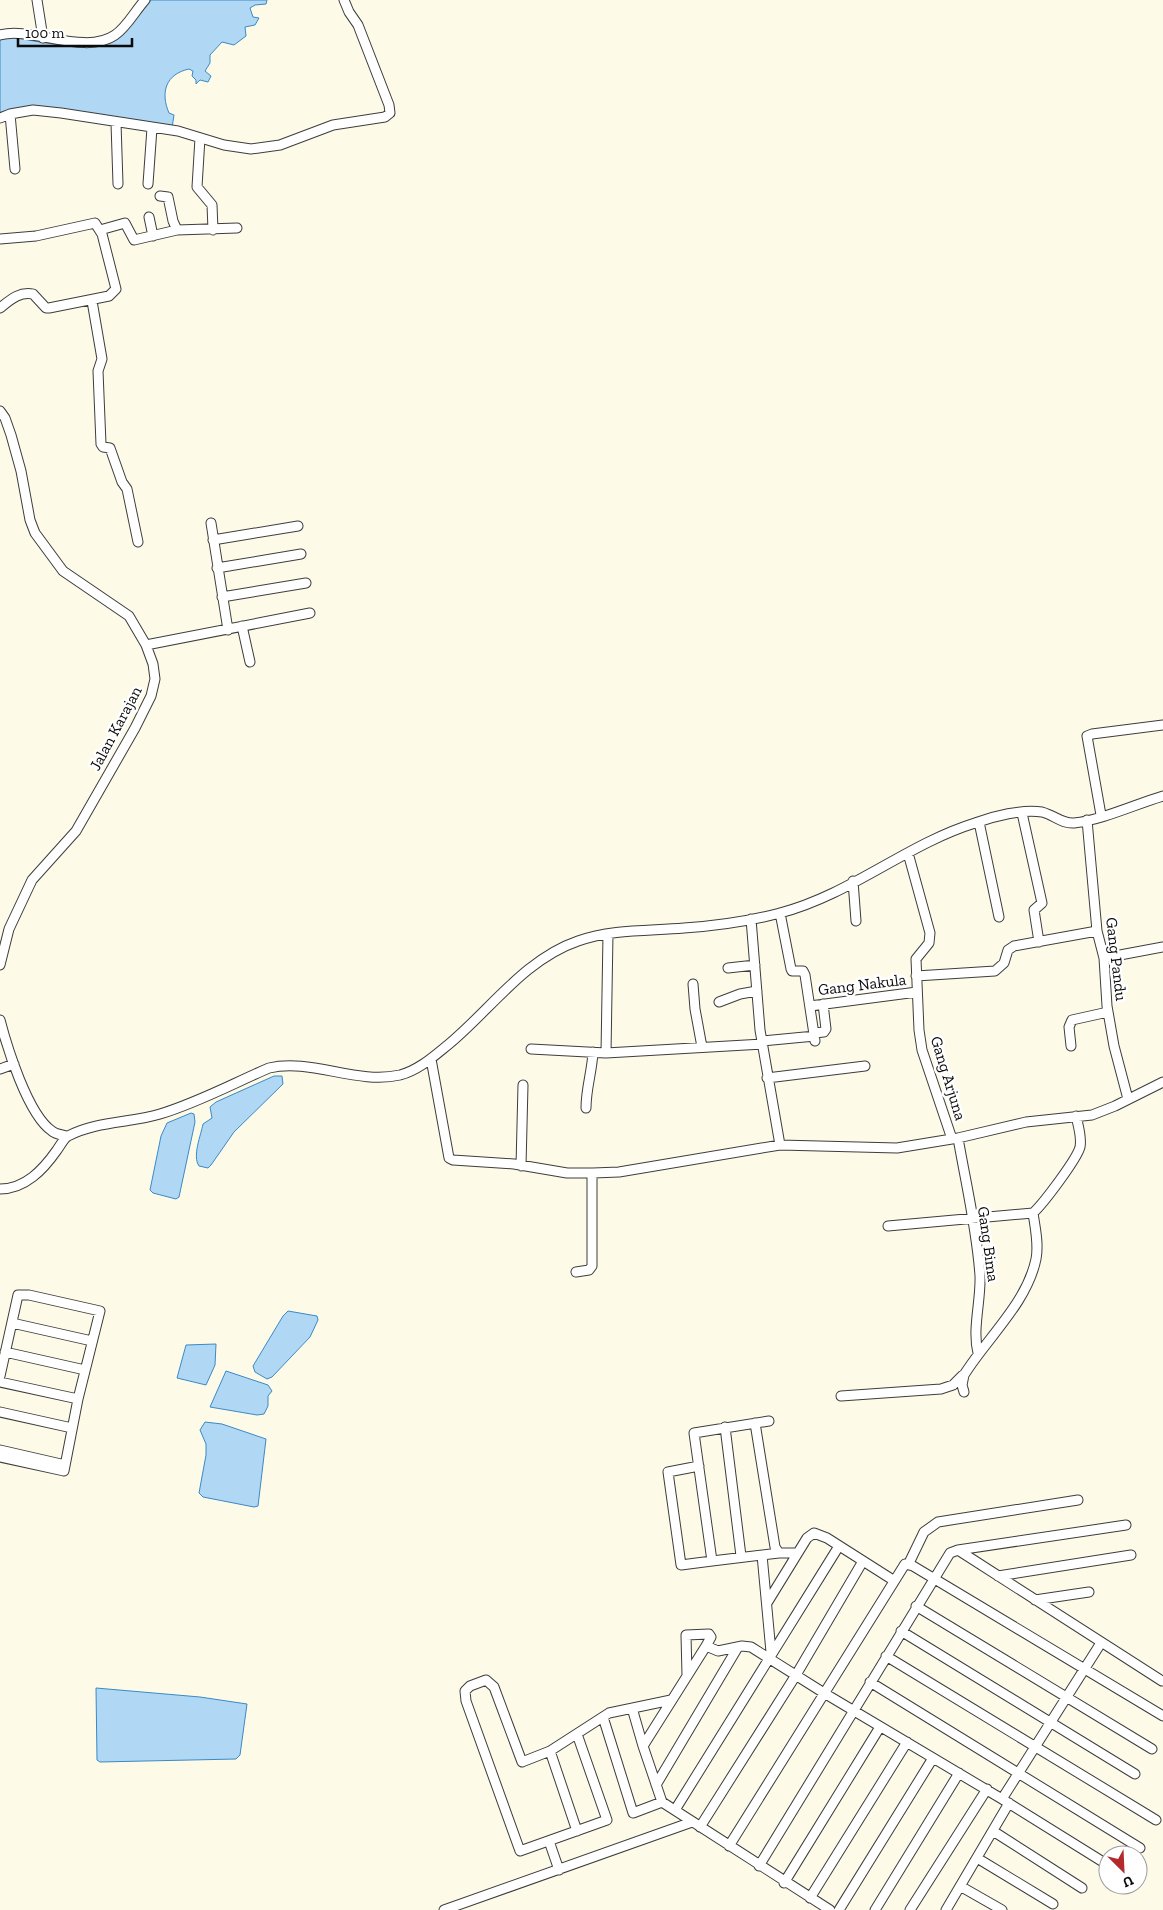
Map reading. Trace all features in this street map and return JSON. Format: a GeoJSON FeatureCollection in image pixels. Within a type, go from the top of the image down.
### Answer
{"type":"FeatureCollection","features":[{"type":"Feature","properties":{"kind":"street"},"geometry":{"type":"LineString","coordinates":[[37,0],[43,38]]}},
{"type":"Feature","properties":{"kind":"street"},"geometry":{"type":"LineString","coordinates":[[0,35],[20,33],[43,38],[75,41],[111,38],[117,34],[145,0]]}},
{"type":"Feature","properties":{"kind":"street"},"geometry":{"type":"LineString","coordinates":[[0,118],[10,114],[33,110],[51,112],[178,132],[233,147],[260,149],[285,143],[333,125],[388,116],[389,105],[374,64],[358,25],[344,0]]}},
{"type":"Feature","properties":{"kind":"street"},"geometry":{"type":"LineString","coordinates":[[10,114],[15,170]]}},
{"type":"Feature","properties":{"kind":"street"},"geometry":{"type":"LineString","coordinates":[[116,123],[118,184]]}},
{"type":"Feature","properties":{"kind":"street"},"geometry":{"type":"LineString","coordinates":[[148,184],[152,128]]}},
{"type":"Feature","properties":{"kind":"street"},"geometry":{"type":"LineString","coordinates":[[200,138],[197,187],[212,205],[213,230]]}},
{"type":"Feature","properties":{"kind":"street"},"geometry":{"type":"LineString","coordinates":[[160,196],[168,197],[177,230]]}},
{"type":"Feature","properties":{"kind":"street"},"geometry":{"type":"LineString","coordinates":[[149,217],[153,236]]}},
{"type":"Feature","properties":{"kind":"street"},"geometry":{"type":"LineString","coordinates":[[0,239],[36,236],[95,223],[100,230],[116,289],[113,295],[92,301],[49,308],[46,308],[33,294],[24,294],[13,298],[0,308]]}},
{"type":"Feature","properties":{"kind":"street"},"geometry":{"type":"LineString","coordinates":[[100,230],[125,223],[134,240],[177,230],[237,228]]}},
{"type":"Feature","properties":{"kind":"street"},"geometry":{"type":"LineString","coordinates":[[92,301],[102,359],[98,371],[101,444],[103,447],[110,448],[122,482],[127,489],[138,542]]}},
{"type":"Feature","properties":{"kind":"street","name":"Jalan Karajan"},"geometry":{"type":"LineString","coordinates":[[0,411],[12,435],[30,520],[35,533],[63,571],[129,616],[146,645],[155,674],[151,696],[76,831],[32,880],[9,929],[0,965]]}},
{"type":"Feature","properties":{"kind":"street"},"geometry":{"type":"LineString","coordinates":[[211,523],[212,540],[228,630]]}},
{"type":"Feature","properties":{"kind":"street"},"geometry":{"type":"LineString","coordinates":[[212,540],[298,526]]}},
{"type":"Feature","properties":{"kind":"street"},"geometry":{"type":"LineString","coordinates":[[217,568],[301,554]]}},
{"type":"Feature","properties":{"kind":"street"},"geometry":{"type":"LineString","coordinates":[[222,597],[306,583]]}},
{"type":"Feature","properties":{"kind":"street"},"geometry":{"type":"LineString","coordinates":[[146,645],[310,613]]}},
{"type":"Feature","properties":{"kind":"street"},"geometry":{"type":"LineString","coordinates":[[242,626],[250,662]]}},
{"type":"Feature","properties":{"kind":"street"},"geometry":{"type":"LineString","coordinates":[[1101,816],[1087,736],[1163,724]]}},
{"type":"Feature","properties":{"kind":"street"},"geometry":{"type":"LineString","coordinates":[[0,1020],[14,1064],[30,1102],[52,1132],[66,1136],[92,1127],[161,1114],[278,1066],[391,1077],[413,1070],[431,1059],[469,1028],[522,974],[576,942],[608,934],[685,928],[780,913],[830,894],[939,838],[979,822],[1022,813],[1044,813],[1069,823],[1101,816],[1163,796]]}},
{"type":"Feature","properties":{"kind":"street"},"geometry":{"type":"LineString","coordinates":[[1022,813],[1042,902],[1034,910],[1039,942]]}},
{"type":"Feature","properties":{"kind":"street","name":"Gang Pandu"},"geometry":{"type":"LineString","coordinates":[[1087,820],[1097,931],[1104,958],[1108,1012],[1114,1046],[1128,1099]]}},
{"type":"Feature","properties":{"kind":"street"},"geometry":{"type":"LineString","coordinates":[[979,822],[999,917]]}},
{"type":"Feature","properties":{"kind":"street","name":"Gang Arjuna"},"geometry":{"type":"LineString","coordinates":[[908,854],[930,932],[929,943],[916,960],[922,1050],[955,1139]]}},
{"type":"Feature","properties":{"kind":"street"},"geometry":{"type":"LineString","coordinates":[[853,881],[856,921]]}},
{"type":"Feature","properties":{"kind":"street"},"geometry":{"type":"LineString","coordinates":[[780,913],[788,962],[792,971],[804,972],[815,1037]]}},
{"type":"Feature","properties":{"kind":"street"},"geometry":{"type":"LineString","coordinates":[[751,918],[762,1042],[780,1145]]}},
{"type":"Feature","properties":{"kind":"street"},"geometry":{"type":"LineString","coordinates":[[916,976],[995,971],[1002,967],[1006,952],[1010,948],[1097,931]]}},
{"type":"Feature","properties":{"kind":"street"},"geometry":{"type":"LineString","coordinates":[[606,1053],[608,934]]}},
{"type":"Feature","properties":{"kind":"street"},"geometry":{"type":"LineString","coordinates":[[1104,958],[1163,947]]}},
{"type":"Feature","properties":{"kind":"street"},"geometry":{"type":"LineString","coordinates":[[728,968],[755,966]]}},
{"type":"Feature","properties":{"kind":"street"},"geometry":{"type":"LineString","coordinates":[[693,984],[695,1009],[702,1047]]}},
{"type":"Feature","properties":{"kind":"street"},"geometry":{"type":"LineString","coordinates":[[719,1002],[740,994],[757,991]]}},
{"type":"Feature","properties":{"kind":"street","name":"Gang Nakula"},"geometry":{"type":"LineString","coordinates":[[810,1006],[917,992]]}},
{"type":"Feature","properties":{"kind":"street"},"geometry":{"type":"LineString","coordinates":[[531,1049],[606,1053],[815,1037],[826,1029],[823,1004]]}},
{"type":"Feature","properties":{"kind":"street"},"geometry":{"type":"LineString","coordinates":[[1071,1046],[1069,1027],[1072,1020],[1108,1012]]}},
{"type":"Feature","properties":{"kind":"street"},"geometry":{"type":"LineString","coordinates":[[586,1108],[586,1091],[591,1076],[593,1052]]}},
{"type":"Feature","properties":{"kind":"street"},"geometry":{"type":"LineString","coordinates":[[431,1059],[448,1158],[453,1160],[514,1164],[567,1173],[619,1172],[780,1145],[897,1148],[955,1139],[1026,1122],[1100,1112],[1163,1082]]}},
{"type":"Feature","properties":{"kind":"street"},"geometry":{"type":"LineString","coordinates":[[0,1069],[14,1064]]}},
{"type":"Feature","properties":{"kind":"street"},"geometry":{"type":"LineString","coordinates":[[767,1078],[865,1066]]}},
{"type":"Feature","properties":{"kind":"street"},"geometry":{"type":"LineString","coordinates":[[521,1166],[522,1085]]}},
{"type":"Feature","properties":{"kind":"street"},"geometry":{"type":"LineString","coordinates":[[888,1226],[1033,1213],[1063,1176],[1080,1149],[1076,1116]]}},
{"type":"Feature","properties":{"kind":"street"},"geometry":{"type":"LineString","coordinates":[[0,1189],[10,1189],[23,1184],[36,1175],[49,1161],[66,1136]]}},
{"type":"Feature","properties":{"kind":"street","name":"Gang Bima"},"geometry":{"type":"LineString","coordinates":[[955,1139],[972,1219],[980,1281],[976,1341],[978,1353]]}},
{"type":"Feature","properties":{"kind":"street"},"geometry":{"type":"LineString","coordinates":[[576,1272],[589,1270],[592,1266],[592,1173]]}},
{"type":"Feature","properties":{"kind":"street"},"geometry":{"type":"LineString","coordinates":[[841,1396],[941,1389],[953,1385],[964,1375],[1021,1295],[1033,1268],[1037,1247],[1033,1213]]}},
{"type":"Feature","properties":{"kind":"street"},"geometry":{"type":"LineString","coordinates":[[0,1376],[18,1295],[30,1295],[100,1311],[78,1399],[64,1471],[0,1457]]}},
{"type":"Feature","properties":{"kind":"street"},"geometry":{"type":"LineString","coordinates":[[12,1323],[92,1341]]}},
{"type":"Feature","properties":{"kind":"street"},"geometry":{"type":"LineString","coordinates":[[6,1352],[85,1370]]}},
{"type":"Feature","properties":{"kind":"street"},"geometry":{"type":"LineString","coordinates":[[964,1375],[962,1385],[964,1392]]}},
{"type":"Feature","properties":{"kind":"street"},"geometry":{"type":"LineString","coordinates":[[0,1382],[78,1399]]}},
{"type":"Feature","properties":{"kind":"street"},"geometry":{"type":"LineString","coordinates":[[0,1412],[72,1428]]}},
{"type":"Feature","properties":{"kind":"street"},"geometry":{"type":"LineString","coordinates":[[712,1561],[694,1433],[769,1421]]}},
{"type":"Feature","properties":{"kind":"street"},"geometry":{"type":"LineString","coordinates":[[755,1423],[775,1547],[779,1553]]}},
{"type":"Feature","properties":{"kind":"street"},"geometry":{"type":"LineString","coordinates":[[725,1427],[742,1556]]}},
{"type":"Feature","properties":{"kind":"street"},"geometry":{"type":"LineString","coordinates":[[0,1450],[65,1465]]}},
{"type":"Feature","properties":{"kind":"street"},"geometry":{"type":"LineString","coordinates":[[698,1466],[668,1472],[681,1565],[742,1556],[798,1553]]}},
{"type":"Feature","properties":{"kind":"street"},"geometry":{"type":"LineString","coordinates":[[729,1846],[893,1580],[903,1565],[908,1563],[924,1532],[938,1522],[1078,1500]]}},
{"type":"Feature","properties":{"kind":"street"},"geometry":{"type":"LineString","coordinates":[[758,1866],[945,1558],[950,1553],[958,1550],[1126,1525]]}},
{"type":"Feature","properties":{"kind":"street"},"geometry":{"type":"LineString","coordinates":[[767,1602],[807,1538],[814,1533],[839,1546],[893,1580]]}},
{"type":"Feature","properties":{"kind":"street"},"geometry":{"type":"LineString","coordinates":[[675,1810],[770,1654],[839,1546]]}},
{"type":"Feature","properties":{"kind":"street"},"geometry":{"type":"LineString","coordinates":[[958,1550],[1162,1681]]}},
{"type":"Feature","properties":{"kind":"street"},"geometry":{"type":"LineString","coordinates":[[762,1555],[770,1654]]}},
{"type":"Feature","properties":{"kind":"street"},"geometry":{"type":"LineString","coordinates":[[998,1576],[1131,1555]]}},
{"type":"Feature","properties":{"kind":"street"},"geometry":{"type":"LineString","coordinates":[[444,1910],[696,1824],[796,1675],[863,1561]]}},
{"type":"Feature","properties":{"kind":"street"},"geometry":{"type":"LineString","coordinates":[[908,1563],[1163,1716]]}},
{"type":"Feature","properties":{"kind":"street"},"geometry":{"type":"LineString","coordinates":[[1035,1600],[1089,1592]]}},
{"type":"Feature","properties":{"kind":"street"},"geometry":{"type":"LineString","coordinates":[[916,1606],[1152,1749]]}},
{"type":"Feature","properties":{"kind":"street"},"geometry":{"type":"LineString","coordinates":[[643,1746],[706,1646],[711,1637],[709,1634],[686,1630],[687,1675]]}},
{"type":"Feature","properties":{"kind":"street"},"geometry":{"type":"LineString","coordinates":[[901,1631],[1135,1774]]}},
{"type":"Feature","properties":{"kind":"street"},"geometry":{"type":"LineString","coordinates":[[706,1646],[718,1651],[750,1646],[770,1654],[796,1675],[824,1693],[987,1789],[1098,1859]]}},
{"type":"Feature","properties":{"kind":"street"},"geometry":{"type":"LineString","coordinates":[[946,1910],[993,1831],[1017,1774],[1099,1646]]}},
{"type":"Feature","properties":{"kind":"street"},"geometry":{"type":"LineString","coordinates":[[656,1785],[738,1647]]}},
{"type":"Feature","properties":{"kind":"street"},"geometry":{"type":"LineString","coordinates":[[886,1656],[1034,1748],[1156,1820]]}},
{"type":"Feature","properties":{"kind":"street"},"geometry":{"type":"LineString","coordinates":[[577,1734],[607,1820],[520,1851],[466,1701],[465,1691],[470,1686],[486,1680],[494,1686],[522,1762],[550,1751],[609,1713],[671,1700]]}},
{"type":"Feature","properties":{"kind":"street"},"geometry":{"type":"LineString","coordinates":[[870,1682],[1135,1845]]}},
{"type":"Feature","properties":{"kind":"street"},"geometry":{"type":"LineString","coordinates":[[632,1708],[662,1802],[784,1883],[830,1910]]}},
{"type":"Feature","properties":{"kind":"street"},"geometry":{"type":"LineString","coordinates":[[603,1717],[633,1812],[662,1802]]}},
{"type":"Feature","properties":{"kind":"street"},"geometry":{"type":"LineString","coordinates":[[784,1883],[880,1727]]}},
{"type":"Feature","properties":{"kind":"street"},"geometry":{"type":"LineString","coordinates":[[810,1898],[906,1742]]}},
{"type":"Feature","properties":{"kind":"street"},"geometry":{"type":"LineString","coordinates":[[550,1751],[576,1831]]}},
{"type":"Feature","properties":{"kind":"street"},"geometry":{"type":"LineString","coordinates":[[839,1910],[933,1758]]}},
{"type":"Feature","properties":{"kind":"street"},"geometry":{"type":"LineString","coordinates":[[875,1910],[959,1773]]}},
{"type":"Feature","properties":{"kind":"street"},"geometry":{"type":"LineString","coordinates":[[910,1910],[987,1789]]}},
{"type":"Feature","properties":{"kind":"street"},"geometry":{"type":"LineString","coordinates":[[993,1831],[1082,1888]]}},
{"type":"Feature","properties":{"kind":"street"},"geometry":{"type":"LineString","coordinates":[[549,1841],[558,1870]]}},
{"type":"Feature","properties":{"kind":"street"},"geometry":{"type":"LineString","coordinates":[[977,1858],[1053,1904]]}},
{"type":"Feature","properties":{"kind":"street"},"geometry":{"type":"LineString","coordinates":[[960,1886],[1002,1910]]}},
{"type":"Feature","properties":{"kind":"water"},"geometry":{"type":"Polygon","coordinates":[[[151,0],[267,0],[266,4],[255,5],[250,8],[253,17],[259,18],[255,25],[245,27],[246,36],[234,45],[222,42],[210,55],[210,63],[205,71],[211,76],[208,82],[200,80],[196,84],[196,80],[192,76],[193,71],[189,69],[181,71],[170,80],[165,91],[165,98],[169,113],[174,115],[172,128],[85,113],[0,115],[0,39],[11,37],[79,46],[104,44],[114,40],[125,31],[151,0]]]}},
{"type":"Feature","properties":{"kind":"water"},"geometry":{"type":"Polygon","coordinates":[[[274,1076],[282,1076],[283,1084],[234,1132],[208,1168],[199,1166],[196,1157],[198,1145],[203,1124],[212,1118],[210,1107],[216,1102],[274,1076]]]}},
{"type":"Feature","properties":{"kind":"water"},"geometry":{"type":"Polygon","coordinates":[[[191,1113],[194,1114],[195,1122],[179,1197],[176,1199],[153,1193],[150,1190],[161,1136],[167,1123],[191,1113]]]}},
{"type":"Feature","properties":{"kind":"water"},"geometry":{"type":"Polygon","coordinates":[[[288,1311],[317,1316],[318,1320],[310,1337],[272,1377],[267,1379],[255,1372],[253,1366],[283,1316],[288,1311]]]}},
{"type":"Feature","properties":{"kind":"water"},"geometry":{"type":"Polygon","coordinates":[[[216,1344],[215,1365],[206,1385],[177,1378],[186,1345],[216,1344]]]}},
{"type":"Feature","properties":{"kind":"water"},"geometry":{"type":"Polygon","coordinates":[[[226,1371],[268,1385],[272,1391],[268,1396],[268,1406],[264,1414],[257,1415],[210,1407],[226,1371]]]}},
{"type":"Feature","properties":{"kind":"water"},"geometry":{"type":"Polygon","coordinates":[[[205,1422],[222,1424],[266,1439],[258,1506],[254,1507],[203,1497],[199,1493],[206,1455],[206,1444],[200,1430],[205,1422]]]}},
{"type":"Feature","properties":{"kind":"water"},"geometry":{"type":"Polygon","coordinates":[[[96,1688],[200,1697],[247,1704],[240,1755],[236,1759],[100,1762],[97,1760],[96,1688]]]}}]}
